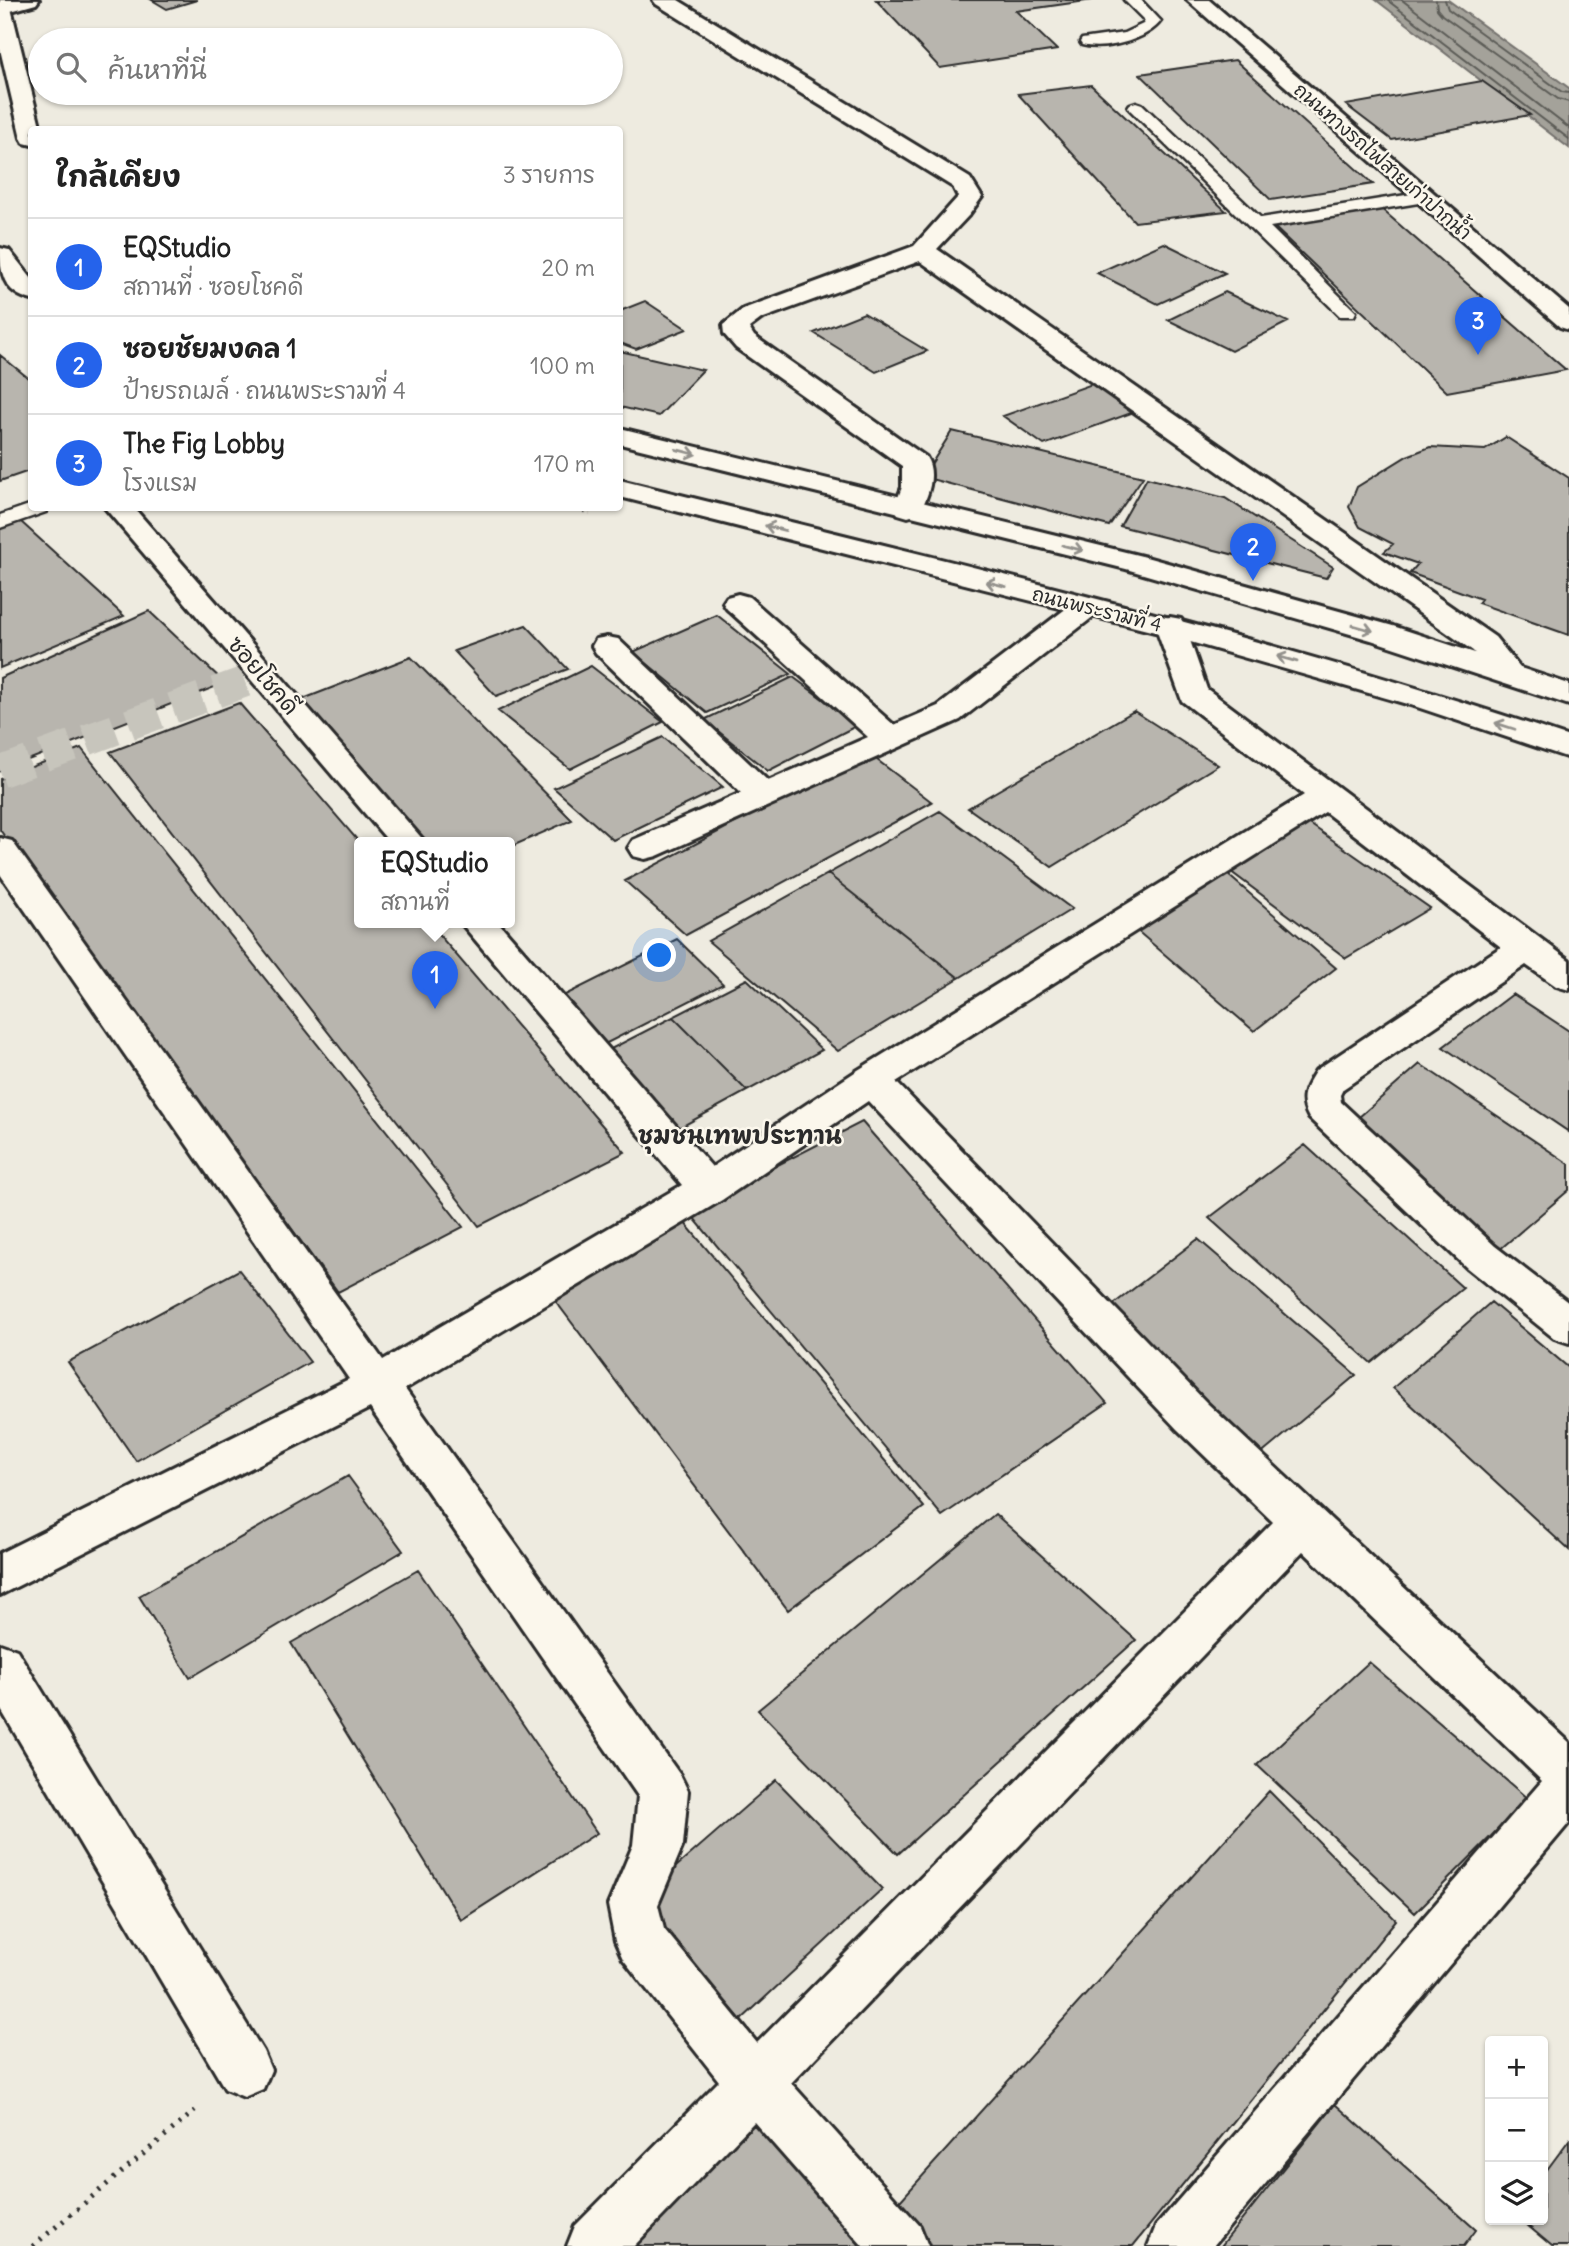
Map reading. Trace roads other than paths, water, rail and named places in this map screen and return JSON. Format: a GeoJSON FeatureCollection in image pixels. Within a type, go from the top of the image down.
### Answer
{"type":"FeatureCollection","features":[{"type":"Feature","properties":{"kind":"street"},"geometry":{"type":"LineString","coordinates":[[29,0],[0,6],[29,126]]}},
{"type":"Feature","properties":{"kind":"street"},"geometry":{"type":"LineString","coordinates":[[663,0],[962,183],[970,197],[966,206],[944,222],[929,239],[923,251],[752,314],[736,325],[737,334],[746,342],[915,463],[916,487],[908,508]]}},
{"type":"Feature","properties":{"kind":"street","name":"ถนนทางรถไฟสายเก่าปากน้ำ"},"geometry":{"type":"LineString","coordinates":[[1198,0],[1569,322]]}},
{"type":"Feature","properties":{"kind":"street"},"geometry":{"type":"LineString","coordinates":[[923,251],[1484,644],[1508,673]]}},
{"type":"Feature","properties":{"kind":"street"},"geometry":{"type":"LineString","coordinates":[[0,255],[16,286]]}},
{"type":"Feature","properties":{"kind":"street"},"geometry":{"type":"LineString","coordinates":[[623,437],[1263,598],[1508,673],[1569,695]]}},
{"type":"Feature","properties":{"kind":"street","name":"ถนนพระรามที่ 4"},"geometry":{"type":"LineString","coordinates":[[623,490],[1170,626],[1425,699],[1569,748]]}},
{"type":"Feature","properties":{"kind":"street","name":"ซอยโชคดี"},"geometry":{"type":"LineString","coordinates":[[122,511],[404,837]]}},
{"type":"Feature","properties":{"kind":"street"},"geometry":{"type":"LineString","coordinates":[[738,603],[890,739]]}},
{"type":"Feature","properties":{"kind":"street"},"geometry":{"type":"LineString","coordinates":[[646,848],[949,713],[1087,607]]}},
{"type":"Feature","properties":{"kind":"street"},"geometry":{"type":"LineString","coordinates":[[1170,626],[1194,694],[1526,948],[1569,977]]}},
{"type":"Feature","properties":{"kind":"street"},"geometry":{"type":"LineString","coordinates":[[607,646],[763,795]]}},
{"type":"Feature","properties":{"kind":"street"},"geometry":{"type":"LineString","coordinates":[[0,1574],[378,1384],[708,1189],[871,1080],[1326,796]]}},
{"type":"Feature","properties":{"kind":"street"},"geometry":{"type":"LineString","coordinates":[[0,849],[663,1791],[659,1845],[633,1905],[641,1941],[755,2082],[900,2246]]}},
{"type":"Feature","properties":{"kind":"street"},"geometry":{"type":"LineString","coordinates":[[483,928],[708,1189]]}},
{"type":"Feature","properties":{"kind":"street"},"geometry":{"type":"LineString","coordinates":[[1526,948],[1329,1080],[1321,1095],[1323,1108],[1443,1221],[1569,1326]]}},
{"type":"Feature","properties":{"kind":"street"},"geometry":{"type":"LineString","coordinates":[[871,1080],[1192,1416],[1569,1774]]}},
{"type":"Feature","properties":{"kind":"street"},"geometry":{"type":"LineString","coordinates":[[595,2246],[1304,1520]]}},
{"type":"Feature","properties":{"kind":"street"},"geometry":{"type":"LineString","coordinates":[[0,1664],[244,2070]]}},
{"type":"Feature","properties":{"kind":"street"},"geometry":{"type":"LineString","coordinates":[[1177,2246],[1569,1786]]}},
{"type":"Feature","properties":{"kind":"lane"},"geometry":{"type":"LineString","coordinates":[[1088,43],[1150,28],[1153,20],[1132,0]]}},
{"type":"Feature","properties":{"kind":"lane"},"geometry":{"type":"LineString","coordinates":[[1136,107],[1347,312]]}},
{"type":"Feature","properties":{"kind":"lane"},"geometry":{"type":"LineString","coordinates":[[1255,221],[1422,195]]}},
{"type":"Feature","properties":{"kind":"lane"},"geometry":{"type":"LineString","coordinates":[[0,522],[31,511]]}},
{"type":"Feature","properties":{"kind":"water"},"geometry":{"type":"Polygon","coordinates":[[[1376,0],[1448,0],[1569,88],[1569,148],[1376,0]]]}},
{"type":"Feature","properties":{"kind":"tunnel"},"geometry":{"type":"LineString","coordinates":[[0,772],[263,675]]}},
{"type":"Feature","properties":{"kind":"place","name":"The Fig Lobby"},"geometry":{"type":"Point","coordinates":[1478,355]}},
{"type":"Feature","properties":{"kind":"place","name":"ซอยชัยมงคล 1"},"geometry":{"type":"Point","coordinates":[1253,581]}},
{"type":"Feature","properties":{"kind":"place","name":"EQStudio"},"geometry":{"type":"Point","coordinates":[435,1009]}},
{"type":"Feature","properties":{"kind":"district","name":"ชุมชนเทพประทาน"},"geometry":{"type":"Point","coordinates":[740,1135]}}]}
